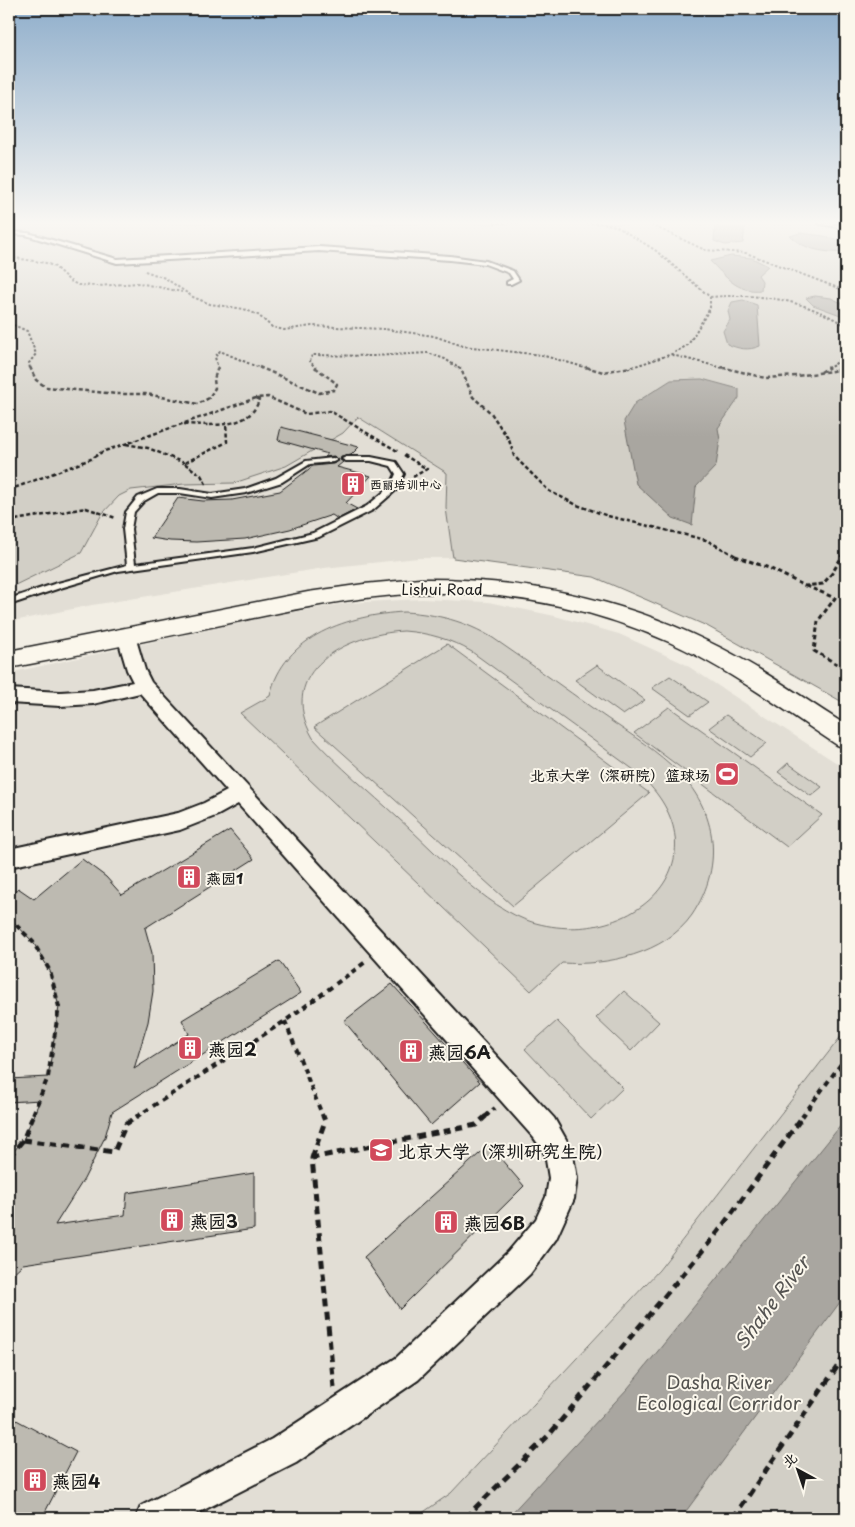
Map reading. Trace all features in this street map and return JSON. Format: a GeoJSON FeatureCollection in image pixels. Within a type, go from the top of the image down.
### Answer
{"type":"FeatureCollection","features":[{"type":"Feature","properties":{"kind":"main road","name":"Lishui Road"},"geometry":{"type":"LineString","coordinates":[[9,646],[342,583],[422,576],[491,577],[524,580],[591,594],[671,620],[741,656],[846,722]]}},
{"type":"Feature","properties":{"kind":"main road","name":"Lishui Road"},"geometry":{"type":"LineString","coordinates":[[9,660],[287,603],[361,592],[449,586],[521,592],[608,612],[679,638],[742,672],[846,738]]}},
{"type":"Feature","properties":{"kind":"street"},"geometry":{"type":"LineString","coordinates":[[126,636],[136,670],[144,686],[544,1128],[558,1150],[563,1178],[560,1199],[546,1229],[519,1263],[407,1369],[284,1451],[153,1518]]}},
{"type":"Feature","properties":{"kind":"street"},"geometry":{"type":"LineString","coordinates":[[9,696],[60,699],[93,697],[144,686]]}},
{"type":"Feature","properties":{"kind":"street"},"geometry":{"type":"LineString","coordinates":[[9,858],[180,821],[211,809],[241,793]]}},
{"type":"Feature","properties":{"kind":"lane"},"geometry":{"type":"LineString","coordinates":[[9,602],[57,586],[131,567],[253,550],[316,535],[370,508],[393,488],[400,474],[393,464],[371,459],[346,459]]}},
{"type":"Feature","properties":{"kind":"lane"},"geometry":{"type":"LineString","coordinates":[[131,567],[126,529],[130,512],[141,499],[157,491],[180,491],[212,496],[246,491],[279,480],[308,462],[334,460]]}},
{"type":"Feature","properties":{"kind":"path"},"geometry":{"type":"LineString","coordinates":[[191,294],[210,304],[244,309],[258,315],[272,327],[284,330],[312,326],[392,331],[434,336],[463,346],[541,355],[603,372],[621,370],[672,354],[688,345],[710,308],[710,297],[707,294]]}},
{"type":"Feature","properties":{"kind":"path"},"geometry":{"type":"LineString","coordinates":[[710,297],[728,294]]}},
{"type":"Feature","properties":{"kind":"path"},"geometry":{"type":"LineString","coordinates":[[734,294],[777,297],[813,308],[834,317],[846,326]]}},
{"type":"Feature","properties":{"kind":"path"},"geometry":{"type":"LineString","coordinates":[[9,322],[27,331],[36,354],[29,363],[30,372],[36,381],[46,387],[117,394],[146,394],[198,404],[209,398],[215,388],[214,379],[218,368],[215,357],[220,351],[319,393],[334,390],[337,384],[316,369],[310,361],[312,354],[373,356],[428,353],[445,359],[461,369],[473,396],[492,413],[509,440],[514,456],[549,492],[608,516],[706,540],[728,552],[835,598],[818,621],[814,651],[846,669]]}},
{"type":"Feature","properties":{"kind":"path"},"geometry":{"type":"LineString","coordinates":[[819,373],[835,364],[846,353]]}},
{"type":"Feature","properties":{"kind":"path"},"geometry":{"type":"LineString","coordinates":[[672,354],[765,378],[846,369]]}},
{"type":"Feature","properties":{"kind":"path"},"geometry":{"type":"LineString","coordinates":[[9,490],[125,444],[256,398],[268,396],[276,402],[306,414],[330,411],[428,469],[393,488]]}},
{"type":"Feature","properties":{"kind":"path"},"geometry":{"type":"LineString","coordinates":[[181,424],[220,424],[250,417],[258,406],[259,400],[256,398]]}},
{"type":"Feature","properties":{"kind":"path"},"geometry":{"type":"LineString","coordinates":[[184,463],[192,457],[216,449],[227,442],[226,422]]}},
{"type":"Feature","properties":{"kind":"path"},"geometry":{"type":"LineString","coordinates":[[125,444],[148,448],[184,463],[201,474],[212,496]]}},
{"type":"Feature","properties":{"kind":"path"},"geometry":{"type":"LineString","coordinates":[[9,521],[86,508],[128,521]]}},
{"type":"Feature","properties":{"kind":"path"},"geometry":{"type":"LineString","coordinates":[[805,586],[823,584],[833,572],[846,548]]}},
{"type":"Feature","properties":{"kind":"path"},"geometry":{"type":"LineString","coordinates":[[9,918],[32,942],[50,971],[59,1007],[48,1077],[22,1140],[9,1157]]}},
{"type":"Feature","properties":{"kind":"path"},"geometry":{"type":"LineString","coordinates":[[22,1140],[114,1152],[126,1124],[285,1021],[382,949]]}},
{"type":"Feature","properties":{"kind":"path"},"geometry":{"type":"LineString","coordinates":[[285,1021],[325,1121],[312,1158],[336,1416]]}},
{"type":"Feature","properties":{"kind":"path"},"geometry":{"type":"LineString","coordinates":[[465,1518],[549,1435],[718,1232],[846,1057]]}},
{"type":"Feature","properties":{"kind":"path"},"geometry":{"type":"LineString","coordinates":[[312,1158],[476,1125],[512,1093]]}},
{"type":"Feature","properties":{"kind":"path"},"geometry":{"type":"LineString","coordinates":[[733,1518],[846,1354]]}},
{"type":"Feature","properties":{"kind":"path"},"geometry":{"type":"LineString","coordinates":[[839,1518],[846,1506]]}},
{"type":"Feature","properties":{"kind":"shaded area"},"geometry":{"type":"Polygon","coordinates":[[[357,416],[447,473],[446,508],[453,558],[418,558],[324,568],[92,605],[9,622],[9,483],[357,416]]]}},
{"type":"Feature","properties":{"kind":"shaded area","name":"北京大学（深圳研究生院）"},"geometry":{"type":"Polygon","coordinates":[[[422,599],[488,602],[555,616],[619,634],[683,663],[846,769],[846,1030],[659,1269],[451,1493],[415,1518],[9,1518],[9,673],[281,614],[347,603],[422,599]]]}},
{"type":"Feature","properties":{"kind":"green space"},"geometry":{"type":"Polygon","coordinates":[[[9,294],[846,294],[846,704],[707,626],[594,577],[453,558],[446,508],[447,473],[358,417],[343,433],[286,466],[234,483],[184,484],[131,490],[119,496],[102,514],[81,553],[9,588],[9,294]]]}},
{"type":"Feature","properties":{"kind":"green space"},"geometry":{"type":"Polygon","coordinates":[[[404,612],[450,619],[472,627],[493,638],[645,744],[687,781],[707,817],[712,836],[712,856],[710,876],[703,896],[692,915],[680,928],[651,948],[633,955],[597,962],[562,963],[531,991],[240,713],[270,696],[277,675],[289,658],[304,643],[322,632],[341,624],[383,614],[404,612]],[[404,631],[382,634],[360,640],[322,660],[310,675],[303,693],[303,714],[313,738],[343,769],[461,877],[479,892],[514,915],[532,922],[571,928],[606,923],[637,910],[660,889],[673,863],[675,834],[662,802],[634,770],[472,652],[447,640],[404,631]]]}},
{"type":"Feature","properties":{"kind":"green space"},"geometry":{"type":"Polygon","coordinates":[[[447,644],[649,793],[513,906],[314,727],[447,644]]]}},
{"type":"Feature","properties":{"kind":"green space"},"geometry":{"type":"Polygon","coordinates":[[[597,665],[645,700],[623,715],[575,680],[597,665]]]}},
{"type":"Feature","properties":{"kind":"green space"},"geometry":{"type":"Polygon","coordinates":[[[670,676],[708,702],[690,715],[652,688],[670,676]]]}},
{"type":"Feature","properties":{"kind":"green space","name":"北京大学（深研院）篮球场"},"geometry":{"type":"Polygon","coordinates":[[[669,707],[822,815],[787,847],[634,733],[669,707]]]}},
{"type":"Feature","properties":{"kind":"green space"},"geometry":{"type":"Polygon","coordinates":[[[726,715],[767,743],[750,757],[709,728],[726,715]]]}},
{"type":"Feature","properties":{"kind":"green space"},"geometry":{"type":"Polygon","coordinates":[[[788,763],[822,787],[811,796],[778,772],[788,763]]]}},
{"type":"Feature","properties":{"kind":"green space"},"geometry":{"type":"Polygon","coordinates":[[[624,991],[659,1022],[631,1051],[596,1018],[624,991]]]}},
{"type":"Feature","properties":{"kind":"green space"},"geometry":{"type":"Polygon","coordinates":[[[557,1021],[623,1088],[591,1119],[525,1049],[557,1021]]]}},
{"type":"Feature","properties":{"kind":"green space","name":"Dasha River Ecological Corridor"},"geometry":{"type":"Polygon","coordinates":[[[846,1030],[846,1518],[415,1518],[451,1493],[659,1270],[846,1030]]]}},
{"type":"Feature","properties":{"kind":"water"},"geometry":{"type":"Polygon","coordinates":[[[815,296],[831,298],[846,305],[846,317],[813,305],[806,298],[815,296]]]}},
{"type":"Feature","properties":{"kind":"water"},"geometry":{"type":"Polygon","coordinates":[[[743,300],[757,305],[760,346],[747,349],[727,344],[723,331],[730,320],[728,311],[732,302],[743,300]]]}},
{"type":"Feature","properties":{"kind":"water"},"geometry":{"type":"Polygon","coordinates":[[[702,379],[739,389],[739,398],[718,428],[720,440],[716,466],[696,487],[692,525],[673,518],[636,484],[624,421],[635,403],[671,380],[702,379]]]}},
{"type":"Feature","properties":{"kind":"water","name":"Shahe River"},"geometry":{"type":"Polygon","coordinates":[[[846,1119],[846,1294],[681,1518],[507,1518],[628,1388],[846,1119]]]}},
{"type":"Feature","properties":{"kind":"building","name":"西丽培训中心"},"geometry":{"type":"Polygon","coordinates":[[[281,427],[359,447],[351,455],[341,457],[340,460],[343,462],[337,467],[371,476],[346,503],[357,509],[338,519],[332,515],[290,529],[245,539],[196,542],[151,538],[178,498],[203,501],[232,500],[280,491],[313,466],[333,464],[339,461],[334,456],[324,457],[328,454],[278,440],[281,427]]]}},
{"type":"Feature","properties":{"kind":"building"},"geometry":{"type":"Polygon","coordinates":[[[230,830],[254,859],[145,928],[152,953],[153,991],[148,1022],[134,1069],[189,1034],[182,1020],[279,961],[301,993],[112,1112],[105,1137],[84,1179],[55,1225],[125,1215],[127,1193],[254,1173],[254,1229],[23,1264],[9,1277],[9,1157],[23,1140],[40,1100],[9,1102],[9,1079],[48,1077],[59,1007],[50,971],[33,942],[9,917],[9,899],[18,888],[34,899],[82,859],[106,877],[122,895],[230,830]]]}},
{"type":"Feature","properties":{"kind":"building","name":"燕园6A"},"geometry":{"type":"Polygon","coordinates":[[[392,984],[480,1082],[431,1125],[344,1021],[392,984]]]}},
{"type":"Feature","properties":{"kind":"building","name":"燕园6B"},"geometry":{"type":"Polygon","coordinates":[[[489,1145],[524,1186],[400,1309],[364,1257],[489,1145]]]}},
{"type":"Feature","properties":{"kind":"building","name":"燕园4"},"geometry":{"type":"Polygon","coordinates":[[[9,1416],[76,1452],[42,1518],[26,1518],[9,1509],[9,1416]]]}},
{"type":"Feature","properties":{"kind":"place","name":"西丽培训中心"},"geometry":{"type":"Point","coordinates":[353,484]}},
{"type":"Feature","properties":{"kind":"place","name":"北京大学（深研院）篮球场"},"geometry":{"type":"Point","coordinates":[727,774]}},
{"type":"Feature","properties":{"kind":"place","name":"燕园1"},"geometry":{"type":"Point","coordinates":[189,877]}},
{"type":"Feature","properties":{"kind":"place","name":"燕园2"},"geometry":{"type":"Point","coordinates":[190,1048]}},
{"type":"Feature","properties":{"kind":"place","name":"燕园6A"},"geometry":{"type":"Point","coordinates":[411,1051]}},
{"type":"Feature","properties":{"kind":"place","name":"北京大学（深圳研究生院）"},"geometry":{"type":"Point","coordinates":[381,1150]}},
{"type":"Feature","properties":{"kind":"place","name":"燕园3"},"geometry":{"type":"Point","coordinates":[172,1220]}},
{"type":"Feature","properties":{"kind":"place","name":"燕园6B"},"geometry":{"type":"Point","coordinates":[446,1222]}},
{"type":"Feature","properties":{"kind":"place","name":"燕园4"},"geometry":{"type":"Point","coordinates":[35,1480]}}]}
